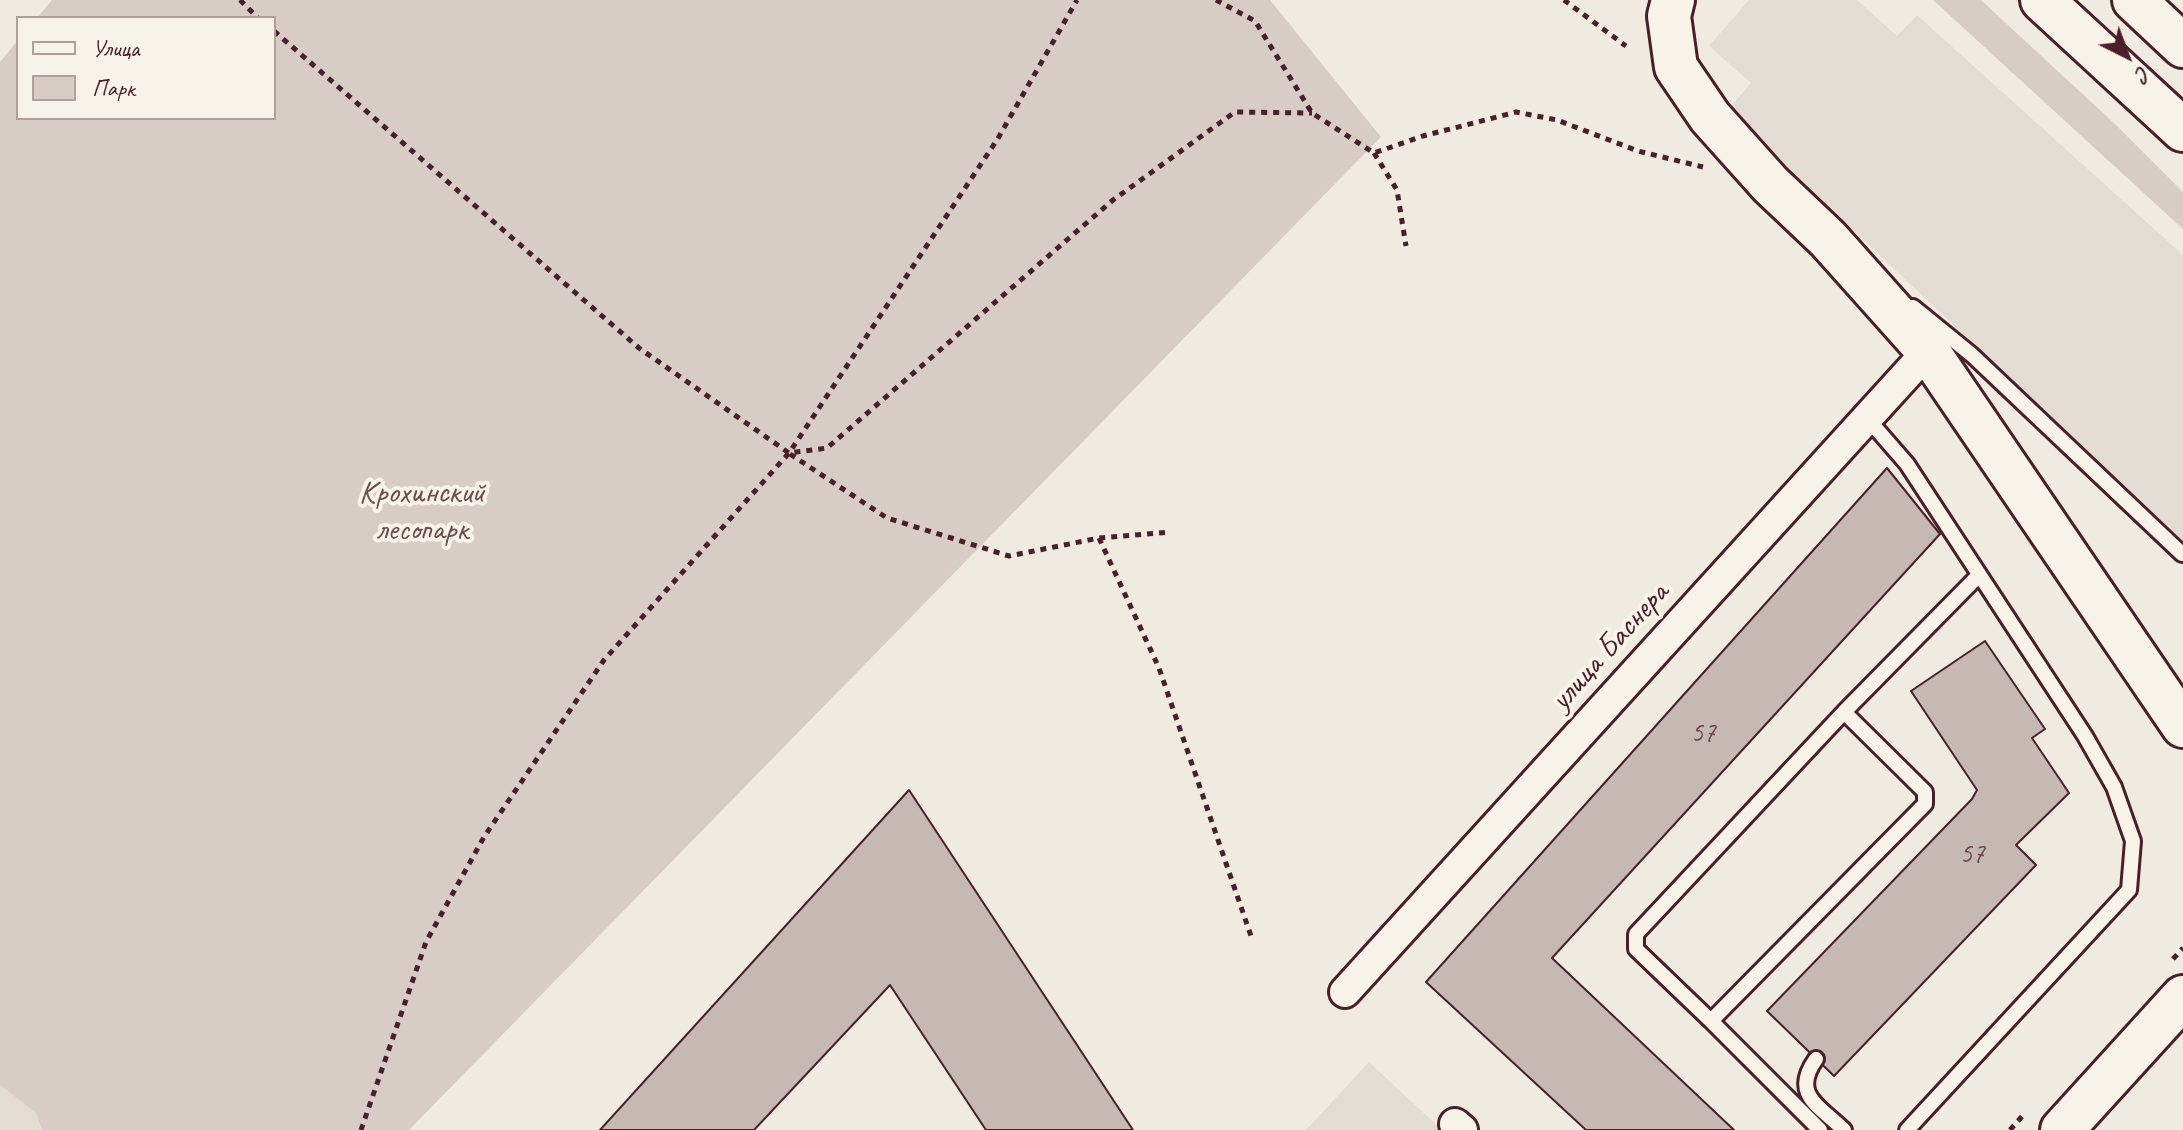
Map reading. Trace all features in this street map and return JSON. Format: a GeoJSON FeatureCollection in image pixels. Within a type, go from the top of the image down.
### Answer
{"type":"FeatureCollection","features":[{"type":"Feature","properties":{"kind":"main road"},"geometry":{"type":"LineString","coordinates":[[1673,0],[1669,16],[1676,67],[1710,117],[1770,184],[1828,239],[1928,351],[2183,726]]}},
{"type":"Feature","properties":{"kind":"main road"},"geometry":{"type":"LineString","coordinates":[[2042,0],[2183,130]]}},
{"type":"Feature","properties":{"kind":"main road"},"geometry":{"type":"LineString","coordinates":[[2134,0],[2183,46]]}},
{"type":"Feature","properties":{"kind":"main road"},"geometry":{"type":"LineString","coordinates":[[2062,1130],[2182,1000]]}},
{"type":"Feature","properties":{"kind":"street","name":"улица Баснера"},"geometry":{"type":"LineString","coordinates":[[1345,992],[1928,351]]}},
{"type":"Feature","properties":{"kind":"lane"},"geometry":{"type":"LineString","coordinates":[[1828,239],[1972,355],[2182,554]]}},
{"type":"Feature","properties":{"kind":"lane"},"geometry":{"type":"LineString","coordinates":[[1867,418],[1907,464],[2085,736],[2114,787],[2133,841],[2129,890],[1907,1130]]}},
{"type":"Feature","properties":{"kind":"lane"},"geometry":{"type":"LineString","coordinates":[[1820,1130],[1636,949],[1636,934],[1844,712],[1979,575]]}},
{"type":"Feature","properties":{"kind":"lane"},"geometry":{"type":"LineString","coordinates":[[1711,1021],[1925,804],[1925,792],[1844,712]]}},
{"type":"Feature","properties":{"kind":"lane"},"geometry":{"type":"LineString","coordinates":[[1816,1059],[1804,1075],[1804,1086],[1809,1096],[1844,1130]]}},
{"type":"Feature","properties":{"kind":"path"},"geometry":{"type":"LineString","coordinates":[[240,0],[256,16]]}},
{"type":"Feature","properties":{"kind":"path"},"geometry":{"type":"LineString","coordinates":[[361,1130],[426,942],[484,837],[604,660],[789,453],[997,140],[1077,0]]}},
{"type":"Feature","properties":{"kind":"path"},"geometry":{"type":"LineString","coordinates":[[1216,0],[1255,21],[1312,113],[1374,153],[1397,190],[1406,246]]}},
{"type":"Feature","properties":{"kind":"path"},"geometry":{"type":"LineString","coordinates":[[1564,0],[1626,46]]}},
{"type":"Feature","properties":{"kind":"path"},"geometry":{"type":"LineString","coordinates":[[276,33],[639,348],[887,518],[1009,556],[1099,538],[1171,532]]}},
{"type":"Feature","properties":{"kind":"path"},"geometry":{"type":"LineString","coordinates":[[789,453],[827,448],[1113,200],[1235,112],[1312,113]]}},
{"type":"Feature","properties":{"kind":"path"},"geometry":{"type":"LineString","coordinates":[[1374,153],[1423,136],[1516,112],[1557,120],[1638,151],[1716,170]]}},
{"type":"Feature","properties":{"kind":"path"},"geometry":{"type":"LineString","coordinates":[[1099,538],[1159,668],[1251,936]]}},
{"type":"Feature","properties":{"kind":"shaded area"},"geometry":{"type":"Polygon","coordinates":[[[1749,0],[1857,0],[1897,36],[1917,15],[2183,255],[2183,542],[1727,111],[1751,83],[1709,46],[1749,0]]]}},
{"type":"Feature","properties":{"kind":"shaded area"},"geometry":{"type":"Polygon","coordinates":[[[1369,1062],[1442,1130],[1306,1130],[1369,1062]]]}},
{"type":"Feature","properties":{"kind":"shaded area"},"geometry":{"type":"Polygon","coordinates":[[[0,1085],[36,1113],[42,1130],[0,1130],[0,1085]]]}},
{"type":"Feature","properties":{"kind":"green space","name":"Крохинский лесопарк"},"geometry":{"type":"Polygon","coordinates":[[[52,0],[1270,0],[1381,137],[409,1130],[42,1130],[36,1113],[0,1085],[0,62],[16,42],[16,120],[276,120],[276,16],[39,16],[52,0]]]}},
{"type":"Feature","properties":{"kind":"green space"},"geometry":{"type":"Polygon","coordinates":[[[1933,0],[1981,0],[2116,125],[2183,192],[2183,229],[1933,0]]]}},
{"type":"Feature","properties":{"kind":"building"},"geometry":{"type":"Polygon","coordinates":[[[1887,468],[1940,534],[1552,958],[1734,1130],[1586,1130],[1426,982],[1887,468]]]}},
{"type":"Feature","properties":{"kind":"building"},"geometry":{"type":"Polygon","coordinates":[[[1985,641],[2045,729],[2032,738],[2069,793],[2016,845],[2036,865],[1834,1076],[1767,1011],[1972,799],[1977,790],[1911,691],[1985,641]]]}},
{"type":"Feature","properties":{"kind":"building"},"geometry":{"type":"Polygon","coordinates":[[[909,790],[1133,1130],[986,1130],[890,985],[754,1130],[600,1130],[909,790]]]}}]}
